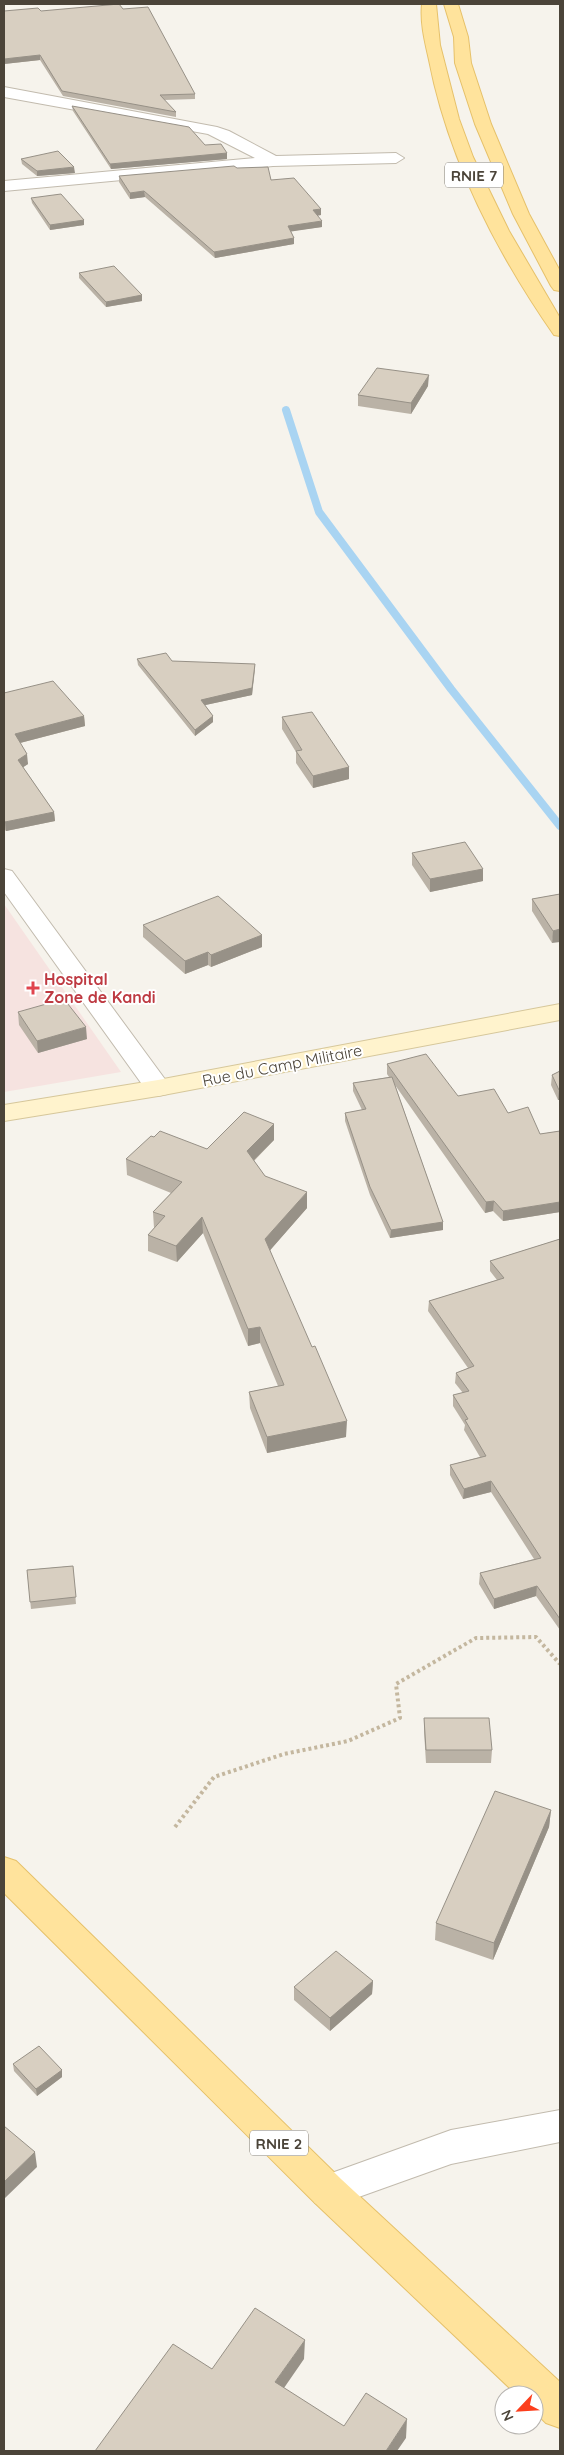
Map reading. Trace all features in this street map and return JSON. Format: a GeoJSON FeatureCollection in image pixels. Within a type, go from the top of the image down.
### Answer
{"type":"FeatureCollection","features":[{"type":"Feature","properties":{"kind":"main road","name":"RNIE 7"},"geometry":{"type":"LineString","coordinates":[[429,4],[428,13],[442,91],[463,152],[530,286],[560,331]]}},
{"type":"Feature","properties":{"kind":"main road","name":"RNIE 7"},"geometry":{"type":"LineString","coordinates":[[451,4],[461,37],[463,63],[483,124],[521,214],[560,286]]}},
{"type":"Feature","properties":{"kind":"main road","name":"RNIE 2"},"geometry":{"type":"LineString","coordinates":[[4,1871],[328,2191],[560,2409]]}},
{"type":"Feature","properties":{"kind":"street"},"geometry":{"type":"LineString","coordinates":[[4,92],[211,130],[223,134],[273,161]]}},
{"type":"Feature","properties":{"kind":"street"},"geometry":{"type":"LineString","coordinates":[[4,186],[273,161],[396,158]]}},
{"type":"Feature","properties":{"kind":"street"},"geometry":{"type":"LineString","coordinates":[[4,876],[158,1088]]}},
{"type":"Feature","properties":{"kind":"street","name":"Rue du Camp Militaire"},"geometry":{"type":"LineString","coordinates":[[4,1113],[158,1088],[560,1012]]}},
{"type":"Feature","properties":{"kind":"street"},"geometry":{"type":"LineString","coordinates":[[328,2191],[451,2147],[560,2126]]}},
{"type":"Feature","properties":{"kind":"path"},"geometry":{"type":"LineString","coordinates":[[175,1827],[214,1777],[284,1754],[348,1741],[400,1718],[396,1684],[476,1638],[536,1637],[560,1664]]}},
{"type":"Feature","properties":{"kind":"shaded area","name":"Hospital Zone de Kandi"},"geometry":{"type":"Polygon","coordinates":[[[4,904],[121,1072],[4,1092],[4,904]]]}},
{"type":"Feature","properties":{"kind":"building"},"geometry":{"type":"Polygon","coordinates":[[[119,4],[123,9],[148,7],[195,94],[160,95],[176,112],[62,91],[40,55],[4,59],[4,11],[38,8],[41,11],[119,4]]]}},
{"type":"Feature","properties":{"kind":"building"},"geometry":{"type":"Polygon","coordinates":[[[72,106],[189,127],[205,145],[221,144],[227,153],[110,164],[72,106]]]}},
{"type":"Feature","properties":{"kind":"building"},"geometry":{"type":"Polygon","coordinates":[[[58,151],[74,167],[37,171],[21,159],[58,151]]]}},
{"type":"Feature","properties":{"kind":"building"},"geometry":{"type":"Polygon","coordinates":[[[234,166],[237,168],[268,167],[271,180],[294,178],[321,209],[313,210],[322,221],[288,226],[294,238],[214,252],[144,191],[130,193],[119,176],[234,166]]]}},
{"type":"Feature","properties":{"kind":"building"},"geometry":{"type":"Polygon","coordinates":[[[61,194],[84,220],[50,225],[31,198],[61,194]]]}},
{"type":"Feature","properties":{"kind":"building"},"geometry":{"type":"Polygon","coordinates":[[[114,266],[142,295],[106,302],[79,273],[114,266]]]}},
{"type":"Feature","properties":{"kind":"building"},"geometry":{"type":"Polygon","coordinates":[[[377,368],[429,375],[411,403],[358,395],[377,368]]]}},
{"type":"Feature","properties":{"kind":"building"},"geometry":{"type":"Polygon","coordinates":[[[166,653],[172,661],[255,664],[252,688],[201,700],[213,716],[195,730],[137,659],[166,653]]]}},
{"type":"Feature","properties":{"kind":"building"},"geometry":{"type":"Polygon","coordinates":[[[53,681],[84,716],[15,734],[27,754],[18,760],[54,812],[5,822],[4,693],[53,681]]]}},
{"type":"Feature","properties":{"kind":"building"},"geometry":{"type":"Polygon","coordinates":[[[312,712],[349,767],[313,776],[296,751],[302,750],[282,717],[312,712]]]}},
{"type":"Feature","properties":{"kind":"building"},"geometry":{"type":"Polygon","coordinates":[[[465,842],[483,869],[430,879],[412,853],[465,842]]]}},
{"type":"Feature","properties":{"kind":"building"},"geometry":{"type":"Polygon","coordinates":[[[560,894],[560,929],[553,931],[532,899],[560,894]]]}},
{"type":"Feature","properties":{"kind":"building"},"geometry":{"type":"Polygon","coordinates":[[[218,896],[262,935],[211,955],[208,952],[185,961],[143,925],[218,896]]]}},
{"type":"Feature","properties":{"kind":"building"},"geometry":{"type":"Polygon","coordinates":[[[64,999],[86,1027],[37,1041],[18,1012],[64,999]]]}},
{"type":"Feature","properties":{"kind":"building"},"geometry":{"type":"Polygon","coordinates":[[[426,1054],[458,1096],[494,1089],[508,1113],[528,1107],[540,1134],[560,1131],[560,1202],[503,1211],[494,1201],[486,1202],[387,1064],[426,1054]]]}},
{"type":"Feature","properties":{"kind":"building"},"geometry":{"type":"Polygon","coordinates":[[[560,1071],[560,1090],[559,1090],[552,1075],[560,1071]]]}},
{"type":"Feature","properties":{"kind":"building"},"geometry":{"type":"Polygon","coordinates":[[[392,1077],[443,1222],[391,1230],[370,1187],[345,1113],[366,1109],[353,1083],[392,1077]]]}},
{"type":"Feature","properties":{"kind":"building"},"geometry":{"type":"Polygon","coordinates":[[[244,1112],[274,1124],[247,1151],[265,1176],[307,1192],[265,1239],[312,1347],[315,1346],[347,1421],[267,1437],[249,1392],[284,1385],[260,1327],[248,1329],[202,1217],[176,1246],[148,1235],[165,1216],[153,1212],[182,1182],[126,1159],[151,1136],[154,1137],[160,1131],[207,1149],[244,1112]]]}},
{"type":"Feature","properties":{"kind":"building"},"geometry":{"type":"Polygon","coordinates":[[[560,1239],[560,1619],[537,1586],[494,1599],[480,1573],[541,1558],[491,1481],[464,1489],[450,1465],[486,1456],[465,1420],[468,1419],[453,1395],[469,1391],[456,1373],[474,1366],[429,1301],[504,1278],[490,1261],[560,1239]]]}},
{"type":"Feature","properties":{"kind":"building"},"geometry":{"type":"Polygon","coordinates":[[[73,1566],[76,1597],[30,1602],[27,1570],[73,1566]]]}},
{"type":"Feature","properties":{"kind":"building"},"geometry":{"type":"Polygon","coordinates":[[[424,1718],[489,1718],[492,1750],[426,1750],[424,1718]]]}},
{"type":"Feature","properties":{"kind":"building"},"geometry":{"type":"Polygon","coordinates":[[[495,1791],[551,1810],[494,1943],[436,1923],[495,1791]]]}},
{"type":"Feature","properties":{"kind":"building"},"geometry":{"type":"Polygon","coordinates":[[[336,1951],[373,1981],[330,2018],[294,1987],[336,1951]]]}},
{"type":"Feature","properties":{"kind":"building"},"geometry":{"type":"Polygon","coordinates":[[[39,2046],[62,2070],[36,2089],[13,2064],[39,2046]]]}},
{"type":"Feature","properties":{"kind":"building"},"geometry":{"type":"Polygon","coordinates":[[[4,2126],[35,2152],[4,2182],[4,2126]]]}},
{"type":"Feature","properties":{"kind":"building"},"geometry":{"type":"Polygon","coordinates":[[[255,2308],[305,2340],[275,2382],[344,2426],[366,2393],[407,2419],[386,2451],[95,2451],[173,2344],[212,2369],[255,2308]]]}},
{"type":"Feature","properties":{"kind":"waterway"},"geometry":{"type":"LineString","coordinates":[[286,410],[319,512],[451,689],[560,826]]}},
{"type":"Feature","properties":{"kind":"place","name":"Hospital Zone de Kandi"},"geometry":{"type":"Point","coordinates":[33,988]}}]}
